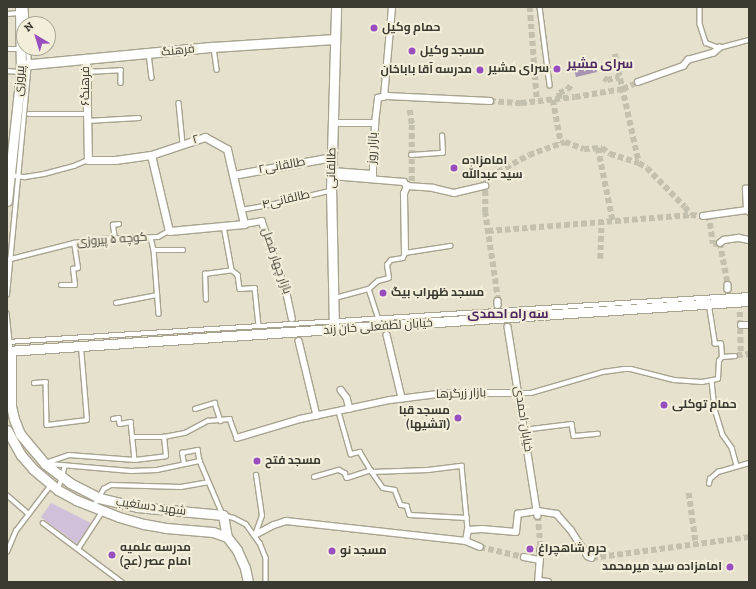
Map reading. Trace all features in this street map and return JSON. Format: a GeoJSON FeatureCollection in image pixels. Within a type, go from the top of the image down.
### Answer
{"type":"FeatureCollection","features":[{"type":"Feature","properties":{"kind":"street","name":"طالقانی"},"geometry":{"type":"LineString","coordinates":[[334,326],[331,190],[336,7]]}},
{"type":"Feature","properties":{"kind":"street"},"geometry":{"type":"LineString","coordinates":[[392,7],[384,97],[490,101]]}},
{"type":"Feature","properties":{"kind":"street","name":"فرهنگ"},"geometry":{"type":"LineString","coordinates":[[24,67],[86,58],[149,54],[213,47],[335,39]]}},
{"type":"Feature","properties":{"kind":"street"},"geometry":{"type":"LineString","coordinates":[[638,82],[683,66],[688,60],[713,53],[719,48]]}},
{"type":"Feature","properties":{"kind":"street","name":"پیروزی"},"geometry":{"type":"LineString","coordinates":[[7,201],[13,176],[25,56]]}},
{"type":"Feature","properties":{"kind":"street","name":"فرهنگ۶"},"geometry":{"type":"LineString","coordinates":[[86,58],[88,160]]}},
{"type":"Feature","properties":{"kind":"street","name":"بازار روز"},"geometry":{"type":"LineString","coordinates":[[373,176],[375,122],[378,98],[384,97]]}},
{"type":"Feature","properties":{"kind":"street"},"geometry":{"type":"LineString","coordinates":[[333,123],[375,122]]}},
{"type":"Feature","properties":{"kind":"street","name":"۲"},"geometry":{"type":"LineString","coordinates":[[88,160],[115,160],[151,155],[205,137],[227,149],[229,167],[233,175],[244,224]]}},
{"type":"Feature","properties":{"kind":"street"},"geometry":{"type":"LineString","coordinates":[[151,155],[169,231],[244,224]]}},
{"type":"Feature","properties":{"kind":"street","name":"طالقانی۲"},"geometry":{"type":"LineString","coordinates":[[233,175],[332,157]]}},
{"type":"Feature","properties":{"kind":"street","name":"بازار روز"},"geometry":{"type":"LineString","coordinates":[[332,174],[373,176],[404,182],[410,186],[433,188],[454,193],[485,186]]}},
{"type":"Feature","properties":{"kind":"street"},"geometry":{"type":"LineString","coordinates":[[405,253],[404,194],[410,186]]}},
{"type":"Feature","properties":{"kind":"street"},"geometry":{"type":"LineString","coordinates":[[703,216],[748,211],[746,189],[749,189]]}},
{"type":"Feature","properties":{"kind":"street","name":"بازار چهار فصل"},"geometry":{"type":"LineString","coordinates":[[244,224],[262,221],[287,294],[292,318]]}},
{"type":"Feature","properties":{"kind":"street"},"geometry":{"type":"LineString","coordinates":[[720,243],[724,240],[740,238],[749,240]]}},
{"type":"Feature","properties":{"kind":"street","name":"خیابان لطفعلی خان زند"},"geometry":{"type":"LineString","coordinates":[[9,346],[80,346],[334,326],[383,327],[749,301]]}},
{"type":"Feature","properties":{"kind":"street"},"geometry":{"type":"LineString","coordinates":[[741,325],[749,325]]}},
{"type":"Feature","properties":{"kind":"street"},"geometry":{"type":"LineString","coordinates":[[383,327],[402,398]]}},
{"type":"Feature","properties":{"kind":"street","name":"خیابان احمدی"},"geometry":{"type":"LineString","coordinates":[[508,327],[519,393],[523,430],[538,513]]}},
{"type":"Feature","properties":{"kind":"street"},"geometry":{"type":"LineString","coordinates":[[299,341],[317,416]]}},
{"type":"Feature","properties":{"kind":"street","name":"شهید دستغیب"},"geometry":{"type":"LineString","coordinates":[[9,346],[9,407],[20,434],[34,453],[45,464],[62,477],[99,498],[137,507],[223,515]]}},
{"type":"Feature","properties":{"kind":"street"},"geometry":{"type":"LineString","coordinates":[[340,390],[347,398],[350,410]]}},
{"type":"Feature","properties":{"kind":"street","name":"بازار زرگرها"},"geometry":{"type":"LineString","coordinates":[[237,438],[300,419],[350,410],[402,398],[446,393],[519,393]]}},
{"type":"Feature","properties":{"kind":"street","name":"شهید دستغیب"},"geometry":{"type":"LineString","coordinates":[[7,430],[10,445],[33,469],[55,487],[98,509],[144,524],[166,528],[213,532],[226,537]]}},
{"type":"Feature","properties":{"kind":"street"},"geometry":{"type":"LineString","coordinates":[[466,541],[468,530],[482,529],[516,532],[518,514],[557,514],[571,530],[588,556],[592,558]]}},
{"type":"Feature","properties":{"kind":"street"},"geometry":{"type":"LineString","coordinates":[[223,515],[226,537],[237,550],[245,568],[248,582]]}},
{"type":"Feature","properties":{"kind":"street"},"geometry":{"type":"LineString","coordinates":[[255,535],[274,525],[286,521],[466,541],[480,547]]}},
{"type":"Feature","properties":{"kind":"street"},"geometry":{"type":"LineString","coordinates":[[541,549],[539,581],[548,582]]}},
{"type":"Feature","properties":{"kind":"street"},"geometry":{"type":"LineString","coordinates":[[524,557],[540,560]]}},
{"type":"Feature","properties":{"kind":"lane"},"geometry":{"type":"LineString","coordinates":[[540,7],[550,84]]}},
{"type":"Feature","properties":{"kind":"lane"},"geometry":{"type":"LineString","coordinates":[[700,7],[700,24],[706,43],[719,48],[749,40]]}},
{"type":"Feature","properties":{"kind":"lane"},"geometry":{"type":"LineString","coordinates":[[7,14],[22,9]]}},
{"type":"Feature","properties":{"kind":"lane"},"geometry":{"type":"LineString","coordinates":[[213,47],[217,70]]}},
{"type":"Feature","properties":{"kind":"lane"},"geometry":{"type":"LineString","coordinates":[[149,54],[152,78]]}},
{"type":"Feature","properties":{"kind":"lane"},"geometry":{"type":"LineString","coordinates":[[7,71],[24,67]]}},
{"type":"Feature","properties":{"kind":"lane"},"geometry":{"type":"LineString","coordinates":[[86,72],[121,70],[121,83]]}},
{"type":"Feature","properties":{"kind":"lane"},"geometry":{"type":"LineString","coordinates":[[179,103],[183,144]]}},
{"type":"Feature","properties":{"kind":"lane"},"geometry":{"type":"LineString","coordinates":[[29,114],[139,118]]}},
{"type":"Feature","properties":{"kind":"lane"},"geometry":{"type":"LineString","coordinates":[[411,155],[443,153],[442,136]]}},
{"type":"Feature","properties":{"kind":"lane"},"geometry":{"type":"LineString","coordinates":[[7,295],[13,176],[44,174],[74,166],[88,160]]}},
{"type":"Feature","properties":{"kind":"lane","name":"طالقانی۴"},"geometry":{"type":"LineString","coordinates":[[241,210],[270,205],[331,190]]}},
{"type":"Feature","properties":{"kind":"lane"},"geometry":{"type":"LineString","coordinates":[[115,240],[113,225],[119,224]]}},
{"type":"Feature","properties":{"kind":"lane"},"geometry":{"type":"LineString","coordinates":[[224,226],[232,270],[238,275],[240,289],[255,288],[259,326]]}},
{"type":"Feature","properties":{"kind":"lane","name":"کوچه ۵ پیروزی"},"geometry":{"type":"LineString","coordinates":[[8,259],[74,243],[151,238],[158,237],[169,231]]}},
{"type":"Feature","properties":{"kind":"lane"},"geometry":{"type":"LineString","coordinates":[[151,238],[154,250],[159,314]]}},
{"type":"Feature","properties":{"kind":"lane"},"geometry":{"type":"LineString","coordinates":[[61,285],[75,285],[73,269],[78,268],[74,243]]}},
{"type":"Feature","properties":{"kind":"lane"},"geometry":{"type":"LineString","coordinates":[[334,299],[369,289],[378,281],[389,278],[388,265],[391,260],[403,258],[405,253],[450,246]]}},
{"type":"Feature","properties":{"kind":"lane"},"geometry":{"type":"LineString","coordinates":[[154,250],[182,250]]}},
{"type":"Feature","properties":{"kind":"lane"},"geometry":{"type":"LineString","coordinates":[[206,300],[205,274],[232,270]]}},
{"type":"Feature","properties":{"kind":"lane"},"geometry":{"type":"LineString","coordinates":[[369,289],[383,327],[749,294]]}},
{"type":"Feature","properties":{"kind":"lane"},"geometry":{"type":"LineString","coordinates":[[116,303],[157,295]]}},
{"type":"Feature","properties":{"kind":"lane"},"geometry":{"type":"LineString","coordinates":[[519,393],[531,393],[603,372],[631,369],[674,380],[712,381],[718,379],[719,361],[722,357],[720,344],[715,344],[709,304]]}},
{"type":"Feature","properties":{"kind":"lane"},"geometry":{"type":"LineString","coordinates":[[7,313],[9,346],[259,326],[334,326]]}},
{"type":"Feature","properties":{"kind":"lane"},"geometry":{"type":"LineString","coordinates":[[34,383],[46,382],[47,425],[87,420],[80,346]]}},
{"type":"Feature","properties":{"kind":"lane"},"geometry":{"type":"LineString","coordinates":[[722,357],[735,356]]}},
{"type":"Feature","properties":{"kind":"lane"},"geometry":{"type":"LineString","coordinates":[[712,381],[715,409],[723,435],[732,448],[737,465]]}},
{"type":"Feature","properties":{"kind":"lane"},"geometry":{"type":"LineString","coordinates":[[195,409],[215,403],[221,422]]}},
{"type":"Feature","properties":{"kind":"lane"},"geometry":{"type":"LineString","coordinates":[[339,412],[351,454],[360,452],[383,488],[395,490],[401,505],[407,506],[410,515],[466,518]]}},
{"type":"Feature","properties":{"kind":"lane"},"geometry":{"type":"LineString","coordinates":[[113,419],[119,418],[120,424],[131,422],[134,437],[135,460]]}},
{"type":"Feature","properties":{"kind":"lane"},"geometry":{"type":"LineString","coordinates":[[134,437],[164,437],[185,433],[208,421],[221,422],[230,419],[237,438]]}},
{"type":"Feature","properties":{"kind":"lane"},"geometry":{"type":"LineString","coordinates":[[523,430],[572,424],[574,436],[598,434]]}},
{"type":"Feature","properties":{"kind":"lane"},"geometry":{"type":"LineString","coordinates":[[45,464],[69,455],[135,460],[166,456],[164,437]]}},
{"type":"Feature","properties":{"kind":"lane"},"geometry":{"type":"LineString","coordinates":[[184,464],[182,453],[198,450],[200,461],[208,482],[223,515],[234,518],[246,524],[260,543],[266,558],[266,582]]}},
{"type":"Feature","properties":{"kind":"lane"},"geometry":{"type":"LineString","coordinates":[[45,464],[131,471],[157,470],[200,461]]}},
{"type":"Feature","properties":{"kind":"lane"},"geometry":{"type":"LineString","coordinates":[[709,484],[710,479],[718,472],[749,462]]}},
{"type":"Feature","properties":{"kind":"lane"},"geometry":{"type":"LineString","coordinates":[[7,552],[16,531],[29,514],[55,487],[62,477],[65,466]]}},
{"type":"Feature","properties":{"kind":"lane"},"geometry":{"type":"LineString","coordinates":[[314,477],[340,470],[345,472],[347,478],[372,471],[428,470],[462,466],[468,530]]}},
{"type":"Feature","properties":{"kind":"lane"},"geometry":{"type":"LineString","coordinates":[[255,535],[262,516],[256,475]]}},
{"type":"Feature","properties":{"kind":"lane"},"geometry":{"type":"LineString","coordinates":[[78,549],[98,509],[99,498],[104,489],[111,485],[181,487],[208,482]]}},
{"type":"Feature","properties":{"kind":"lane"},"geometry":{"type":"LineString","coordinates":[[7,496],[29,514]]}},
{"type":"Feature","properties":{"kind":"lane"},"geometry":{"type":"LineString","coordinates":[[43,523],[122,582]]}},
{"type":"Feature","properties":{"kind":"shaded area"},"geometry":{"type":"Polygon","coordinates":[[[594,61],[597,72],[576,77],[573,65],[594,61]]]}},
{"type":"Feature","properties":{"kind":"shaded area"},"geometry":{"type":"Polygon","coordinates":[[[51,503],[91,523],[77,544],[41,517],[51,503]]]}},
{"type":"Feature","properties":{"kind":"tunnel"},"geometry":{"type":"LineString","coordinates":[[530,7],[537,101]]}},
{"type":"Feature","properties":{"kind":"tunnel"},"geometry":{"type":"LineString","coordinates":[[615,54],[639,163]]}},
{"type":"Feature","properties":{"kind":"tunnel"},"geometry":{"type":"LineString","coordinates":[[604,78],[607,80],[620,77]]}},
{"type":"Feature","properties":{"kind":"tunnel"},"geometry":{"type":"LineString","coordinates":[[490,101],[521,103],[575,97],[623,89],[638,82]]}},
{"type":"Feature","properties":{"kind":"tunnel"},"geometry":{"type":"LineString","coordinates":[[559,99],[559,93],[567,90],[571,85]]}},
{"type":"Feature","properties":{"kind":"tunnel"},"geometry":{"type":"LineString","coordinates":[[553,100],[561,143]]}},
{"type":"Feature","properties":{"kind":"tunnel"},"geometry":{"type":"LineString","coordinates":[[410,110],[412,125],[412,187]]}},
{"type":"Feature","properties":{"kind":"tunnel"},"geometry":{"type":"LineString","coordinates":[[498,301],[485,213],[485,186],[483,180],[529,155],[565,142],[584,149],[602,148],[610,154],[639,163],[647,168],[691,215]]}},
{"type":"Feature","properties":{"kind":"tunnel"},"geometry":{"type":"LineString","coordinates":[[598,148],[613,222]]}},
{"type":"Feature","properties":{"kind":"tunnel"},"geometry":{"type":"LineString","coordinates":[[488,231],[691,215],[703,216]]}},
{"type":"Feature","properties":{"kind":"tunnel"},"geometry":{"type":"LineString","coordinates":[[709,215],[713,244],[720,243],[728,285]]}},
{"type":"Feature","properties":{"kind":"tunnel"},"geometry":{"type":"LineString","coordinates":[[600,259],[601,223]]}},
{"type":"Feature","properties":{"kind":"tunnel"},"geometry":{"type":"LineString","coordinates":[[740,312],[741,354]]}},
{"type":"Feature","properties":{"kind":"tunnel"},"geometry":{"type":"LineString","coordinates":[[737,355],[749,354]]}},
{"type":"Feature","properties":{"kind":"tunnel"},"geometry":{"type":"LineString","coordinates":[[689,493],[696,545]]}},
{"type":"Feature","properties":{"kind":"tunnel"},"geometry":{"type":"LineString","coordinates":[[538,516],[541,549]]}},
{"type":"Feature","properties":{"kind":"tunnel"},"geometry":{"type":"LineString","coordinates":[[592,558],[749,537]]}},
{"type":"Feature","properties":{"kind":"tunnel"},"geometry":{"type":"LineString","coordinates":[[480,547],[524,557]]}},
{"type":"Feature","properties":{"kind":"place","name":"حمام وکیل"},"geometry":{"type":"Point","coordinates":[374,28]}},
{"type":"Feature","properties":{"kind":"place","name":"مسجد وکیل"},"geometry":{"type":"Point","coordinates":[412,51]}},
{"type":"Feature","properties":{"kind":"place","name":"سرای مشیر"},"geometry":{"type":"Point","coordinates":[557,69]}},
{"type":"Feature","properties":{"kind":"place","name":"مدرسه آقا باباخان"},"geometry":{"type":"Point","coordinates":[480,70]}},
{"type":"Feature","properties":{"kind":"place","name":"امامزاده سید عبدالله"},"geometry":{"type":"Point","coordinates":[454,168]}},
{"type":"Feature","properties":{"kind":"place","name":"مسجد ظهراب بیگ"},"geometry":{"type":"Point","coordinates":[383,293]}},
{"type":"Feature","properties":{"kind":"place","name":"حمام توکلی"},"geometry":{"type":"Point","coordinates":[664,405]}},
{"type":"Feature","properties":{"kind":"place","name":"مسجد قبا (آتشیها)"},"geometry":{"type":"Point","coordinates":[458,418]}},
{"type":"Feature","properties":{"kind":"place","name":"مسجد فتح"},"geometry":{"type":"Point","coordinates":[257,461]}},
{"type":"Feature","properties":{"kind":"place","name":"حرم شاهچراغ"},"geometry":{"type":"Point","coordinates":[530,549]}},
{"type":"Feature","properties":{"kind":"place","name":"مسجد نو"},"geometry":{"type":"Point","coordinates":[332,551]}},
{"type":"Feature","properties":{"kind":"place","name":"مدرسه علمیه امام عصر (عج)"},"geometry":{"type":"Point","coordinates":[112,555]}},
{"type":"Feature","properties":{"kind":"place","name":"امامزاده سید میرمحمد"},"geometry":{"type":"Point","coordinates":[730,567]}},
{"type":"Feature","properties":{"kind":"district","name":"سرای مشیر"},"geometry":{"type":"Point","coordinates":[600,64]}},
{"type":"Feature","properties":{"kind":"district","name":"سه راه احمدی"},"geometry":{"type":"Point","coordinates":[508,314]}}]}
